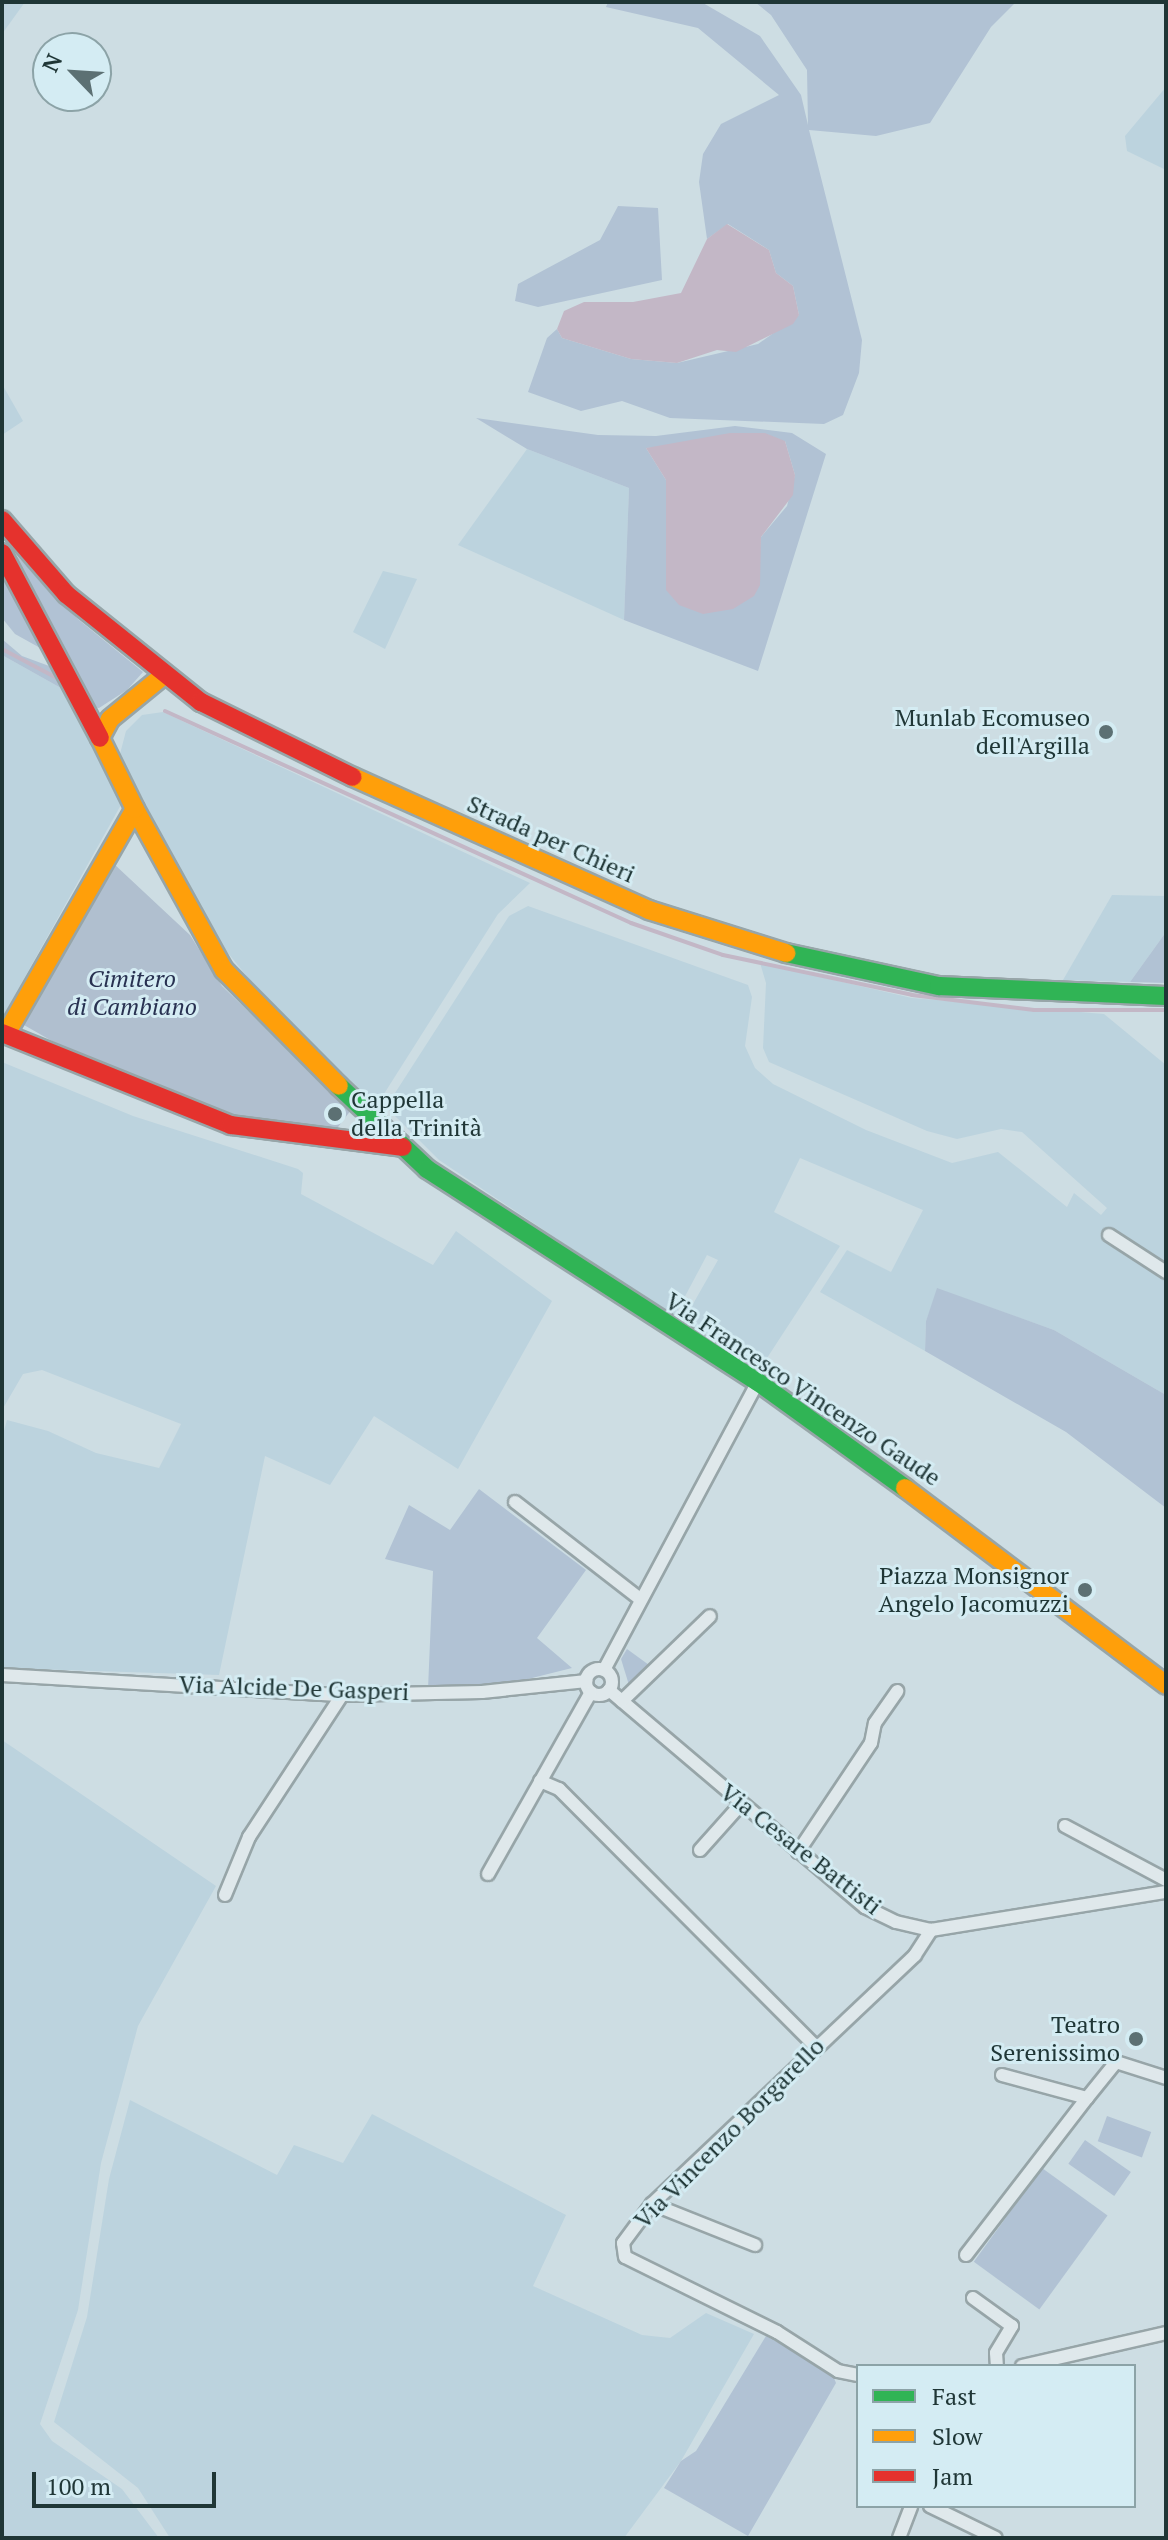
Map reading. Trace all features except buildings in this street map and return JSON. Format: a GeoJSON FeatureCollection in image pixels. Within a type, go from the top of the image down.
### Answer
{"type":"FeatureCollection","features":[{"type":"Feature","properties":{"kind":"street","name":"Strada per Chieri"},"geometry":{"type":"LineString","coordinates":[[2,520],[66,594],[164,675],[265,737],[649,910],[729,937],[939,986],[1166,996]]}},
{"type":"Feature","properties":{"kind":"street","name":"Via Francesco Vincenzo Gaude"},"geometry":{"type":"LineString","coordinates":[[2,553],[135,809],[224,970],[403,1147],[427,1169],[758,1382],[1032,1580],[1166,1685]]}},
{"type":"Feature","properties":{"kind":"street"},"geometry":{"type":"LineString","coordinates":[[100,738],[110,719],[164,675]]}},
{"type":"Feature","properties":{"kind":"street"},"geometry":{"type":"LineString","coordinates":[[135,809],[4,1033],[231,1125],[397,1150],[403,1147]]}},
{"type":"Feature","properties":{"kind":"street"},"geometry":{"type":"LineString","coordinates":[[1109,1235],[1166,1272]]}},
{"type":"Feature","properties":{"kind":"street"},"geometry":{"type":"LineString","coordinates":[[604,1670],[758,1382]]}},
{"type":"Feature","properties":{"kind":"street"},"geometry":{"type":"LineString","coordinates":[[515,1502],[640,1599]]}},
{"type":"Feature","properties":{"kind":"street"},"geometry":{"type":"LineString","coordinates":[[622,1701],[710,1616]]}},
{"type":"Feature","properties":{"kind":"street"},"geometry":{"type":"LineString","coordinates":[[488,1874],[589,1686],[591,1672],[604,1670],[612,1677],[609,1690]]}},
{"type":"Feature","properties":{"kind":"street","name":"Via Alcide De Gasperi"},"geometry":{"type":"LineString","coordinates":[[2,1675],[342,1695],[589,1686],[609,1690]]}},
{"type":"Feature","properties":{"kind":"street","name":"Via Cesare Battisti"},"geometry":{"type":"LineString","coordinates":[[609,1690],[865,1907],[931,1930],[1166,1892]]}},
{"type":"Feature","properties":{"kind":"street"},"geometry":{"type":"LineString","coordinates":[[798,1852],[871,1743],[875,1723],[897,1691]]}},
{"type":"Feature","properties":{"kind":"street"},"geometry":{"type":"LineString","coordinates":[[225,1895],[249,1837],[342,1695]]}},
{"type":"Feature","properties":{"kind":"street"},"geometry":{"type":"LineString","coordinates":[[540,1781],[559,1789],[815,2046]]}},
{"type":"Feature","properties":{"kind":"street"},"geometry":{"type":"LineString","coordinates":[[700,1850],[742,1803]]}},
{"type":"Feature","properties":{"kind":"street"},"geometry":{"type":"LineString","coordinates":[[1065,1826],[1166,1880]]}},
{"type":"Feature","properties":{"kind":"street","name":"Via Vincenzo Borgarello"},"geometry":{"type":"LineString","coordinates":[[856,2375],[838,2371],[777,2332],[625,2257],[623,2243],[652,2204],[815,2046],[915,1955],[931,1930]]}},
{"type":"Feature","properties":{"kind":"street"},"geometry":{"type":"LineString","coordinates":[[966,2255],[1116,2062],[1166,2078]]}},
{"type":"Feature","properties":{"kind":"street"},"geometry":{"type":"LineString","coordinates":[[1002,2075],[1087,2098]]}},
{"type":"Feature","properties":{"kind":"street"},"geometry":{"type":"LineString","coordinates":[[652,2204],[755,2245]]}},
{"type":"Feature","properties":{"kind":"street"},"geometry":{"type":"LineString","coordinates":[[973,2298],[1012,2326],[996,2353],[997,2364]]}},
{"type":"Feature","properties":{"kind":"street"},"geometry":{"type":"LineString","coordinates":[[1030,2364],[1166,2333]]}},
{"type":"Feature","properties":{"kind":"street"},"geometry":{"type":"LineString","coordinates":[[899,2538],[910,2508]]}},
{"type":"Feature","properties":{"kind":"street"},"geometry":{"type":"LineString","coordinates":[[934,2508],[996,2538]]}},
{"type":"Feature","properties":{"kind":"shaded area"},"geometry":{"type":"Polygon","coordinates":[[[2,2],[25,2],[2,34],[2,2]]]}},
{"type":"Feature","properties":{"kind":"shaded area"},"geometry":{"type":"Polygon","coordinates":[[[608,2],[703,3],[760,36],[801,95],[808,125],[807,70],[771,15],[755,2],[1016,2],[991,27],[930,123],[876,136],[809,130],[862,340],[859,373],[843,415],[824,424],[670,418],[622,401],[581,411],[528,392],[547,338],[557,329],[562,338],[631,359],[677,363],[758,344],[799,315],[793,286],[776,273],[769,250],[728,224],[707,239],[699,182],[703,154],[721,124],[779,95],[698,28],[606,7],[608,2]]]}},
{"type":"Feature","properties":{"kind":"shaded area"},"geometry":{"type":"Polygon","coordinates":[[[1166,87],[1166,170],[1127,151],[1125,136],[1166,87]]]}},
{"type":"Feature","properties":{"kind":"shaded area"},"geometry":{"type":"Polygon","coordinates":[[[618,206],[658,208],[662,280],[538,307],[515,301],[518,284],[600,240],[618,206]]]}},
{"type":"Feature","properties":{"kind":"shaded area"},"geometry":{"type":"Polygon","coordinates":[[[727,224],[769,250],[776,273],[793,286],[799,315],[793,324],[736,352],[717,350],[677,363],[631,359],[562,338],[557,329],[564,311],[584,302],[633,302],[681,293],[707,239],[727,224]]]}},
{"type":"Feature","properties":{"kind":"shaded area"},"geometry":{"type":"Polygon","coordinates":[[[2,384],[23,421],[2,435],[2,384]]]}},
{"type":"Feature","properties":{"kind":"shaded area"},"geometry":{"type":"Polygon","coordinates":[[[476,418],[598,435],[656,436],[735,426],[792,433],[826,454],[758,671],[624,620],[629,488],[527,449],[476,418]],[[785,441],[646,448],[666,480],[667,573],[759,558],[761,537],[787,506],[795,475],[785,441]]]}},
{"type":"Feature","properties":{"kind":"shaded area"},"geometry":{"type":"Polygon","coordinates":[[[730,433],[765,433],[785,441],[795,475],[793,495],[761,537],[760,585],[754,596],[733,609],[703,614],[679,605],[666,590],[666,480],[646,448],[730,433]]]}},
{"type":"Feature","properties":{"kind":"shaded area"},"geometry":{"type":"Polygon","coordinates":[[[527,449],[629,488],[624,620],[458,545],[527,449]]]}},
{"type":"Feature","properties":{"kind":"shaded area"},"geometry":{"type":"Polygon","coordinates":[[[14,553],[79,620],[143,672],[127,690],[99,708],[86,707],[14,553]]]}},
{"type":"Feature","properties":{"kind":"shaded area"},"geometry":{"type":"Polygon","coordinates":[[[2,565],[51,654],[15,634],[2,618],[2,565]]]}},
{"type":"Feature","properties":{"kind":"shaded area"},"geometry":{"type":"Polygon","coordinates":[[[383,571],[417,579],[385,649],[353,632],[383,571]]]}},
{"type":"Feature","properties":{"kind":"shaded area"},"geometry":{"type":"Polygon","coordinates":[[[2,639],[22,656],[60,670],[68,692],[2,655],[2,639]]]}},
{"type":"Feature","properties":{"kind":"shaded area"},"geometry":{"type":"Polygon","coordinates":[[[2,655],[68,692],[122,803],[2,1018],[2,655]]]}},
{"type":"Feature","properties":{"kind":"shaded area"},"geometry":{"type":"Polygon","coordinates":[[[163,712],[530,883],[498,914],[382,1097],[369,1100],[263,996],[210,931],[120,754],[126,731],[142,715],[163,712]]]}},
{"type":"Feature","properties":{"kind":"shaded area"},"geometry":{"type":"Polygon","coordinates":[[[1112,895],[1166,896],[1166,932],[1130,982],[1063,980],[1112,895]]]}},
{"type":"Feature","properties":{"kind":"shaded area"},"geometry":{"type":"Polygon","coordinates":[[[528,906],[748,985],[752,997],[745,1046],[755,1068],[773,1084],[866,1130],[952,1163],[998,1152],[1067,1207],[1074,1193],[1101,1215],[1107,1208],[1022,1132],[1001,1129],[957,1139],[927,1131],[769,1062],[763,1048],[766,983],[760,963],[912,998],[1104,1014],[1166,1065],[1166,1395],[1054,1330],[938,1289],[926,1321],[925,1351],[820,1292],[847,1250],[891,1272],[923,1210],[800,1158],[774,1212],[840,1246],[758,1372],[688,1328],[685,1318],[718,1260],[707,1255],[674,1317],[439,1160],[386,1107],[509,916],[528,906]]]}},
{"type":"Feature","properties":{"kind":"shaded area"},"geometry":{"type":"Polygon","coordinates":[[[1166,932],[1166,983],[1130,982],[1166,932]]]}},
{"type":"Feature","properties":{"kind":"shaded area"},"geometry":{"type":"Polygon","coordinates":[[[2,1062],[133,1116],[298,1169],[303,1173],[301,1194],[433,1265],[456,1231],[552,1301],[458,1469],[374,1416],[330,1485],[265,1456],[219,1675],[2,1668],[2,1438],[7,1420],[48,1431],[96,1453],[159,1468],[181,1424],[42,1370],[23,1374],[2,1410],[2,1062]]]}},
{"type":"Feature","properties":{"kind":"shaded area"},"geometry":{"type":"Polygon","coordinates":[[[937,1288],[1054,1330],[1166,1395],[1166,1508],[1066,1432],[925,1351],[926,1321],[937,1288]]]}},
{"type":"Feature","properties":{"kind":"shaded area"},"geometry":{"type":"Polygon","coordinates":[[[479,1489],[586,1570],[537,1638],[572,1668],[516,1682],[428,1689],[433,1571],[385,1559],[409,1505],[450,1530],[479,1489]]]}},
{"type":"Feature","properties":{"kind":"shaded area"},"geometry":{"type":"Polygon","coordinates":[[[627,1649],[649,1665],[629,1685],[621,1659],[627,1649]]]}},
{"type":"Feature","properties":{"kind":"shaded area"},"geometry":{"type":"Polygon","coordinates":[[[2,1740],[216,1886],[138,2026],[101,2163],[78,2310],[40,2424],[52,2441],[122,2489],[159,2538],[2,2538],[2,1740]]]}},
{"type":"Feature","properties":{"kind":"shaded area"},"geometry":{"type":"Polygon","coordinates":[[[130,2100],[277,2175],[294,2145],[343,2163],[372,2114],[566,2215],[533,2286],[642,2335],[670,2338],[706,2313],[754,2334],[681,2461],[624,2538],[170,2538],[138,2488],[54,2422],[87,2317],[109,2179],[130,2100]]]}},
{"type":"Feature","properties":{"kind":"shaded area"},"geometry":{"type":"Polygon","coordinates":[[[1107,2116],[1151,2132],[1142,2157],[1098,2141],[1107,2116]]]}},
{"type":"Feature","properties":{"kind":"shaded area"},"geometry":{"type":"Polygon","coordinates":[[[1085,2140],[1131,2172],[1114,2196],[1068,2164],[1085,2140]]]}},
{"type":"Feature","properties":{"kind":"shaded area"},"geometry":{"type":"Polygon","coordinates":[[[1042,2168],[1108,2216],[1039,2309],[974,2262],[1042,2168]]]}},
{"type":"Feature","properties":{"kind":"shaded area"},"geometry":{"type":"Polygon","coordinates":[[[766,2336],[831,2371],[836,2383],[748,2536],[664,2488],[681,2461],[696,2451],[766,2336]]]}},
{"type":"Feature","properties":{"kind":"green space","name":"Cimitero di Cambiano"},"geometry":{"type":"Polygon","coordinates":[[[114,864],[190,935],[222,986],[351,1110],[332,1135],[244,1122],[101,1069],[24,1025],[114,864]]]}},
{"type":"Feature","properties":{"kind":"waterway"},"geometry":{"type":"LineString","coordinates":[[2,649],[57,678]]}},
{"type":"Feature","properties":{"kind":"waterway"},"geometry":{"type":"LineString","coordinates":[[165,711],[631,923],[723,955],[912,995],[1034,1010],[1166,1010]]}},
{"type":"Feature","properties":{"kind":"traffic: fast"},"geometry":{"type":"LineString","coordinates":[[786,953],[939,986],[1166,996]]}},
{"type":"Feature","properties":{"kind":"traffic: fast"},"geometry":{"type":"LineString","coordinates":[[339,1086],[427,1169],[758,1382],[905,1488]]}},
{"type":"Feature","properties":{"kind":"traffic: slow"},"geometry":{"type":"LineString","coordinates":[[6,1034],[135,809],[100,738],[110,719],[164,675]]}},
{"type":"Feature","properties":{"kind":"traffic: slow"},"geometry":{"type":"LineString","coordinates":[[353,777],[649,910],[786,953]]}},
{"type":"Feature","properties":{"kind":"traffic: slow"},"geometry":{"type":"LineString","coordinates":[[135,809],[224,970],[339,1086]]}},
{"type":"Feature","properties":{"kind":"traffic: slow"},"geometry":{"type":"LineString","coordinates":[[905,1488],[1166,1685]]}},
{"type":"Feature","properties":{"kind":"traffic: jam"},"geometry":{"type":"LineString","coordinates":[[2,520],[66,594],[201,702],[353,777]]}},
{"type":"Feature","properties":{"kind":"traffic: jam"},"geometry":{"type":"LineString","coordinates":[[2,553],[100,738]]}},
{"type":"Feature","properties":{"kind":"traffic: jam"},"geometry":{"type":"LineString","coordinates":[[2,1033],[231,1125],[403,1147]]}},
{"type":"Feature","properties":{"kind":"place","name":"Munlab Ecomuseo dell'Argilla"},"geometry":{"type":"Point","coordinates":[1106,732]}},
{"type":"Feature","properties":{"kind":"place","name":"Cappella della Trinità"},"geometry":{"type":"Point","coordinates":[335,1114]}},
{"type":"Feature","properties":{"kind":"place","name":"Piazza Monsignor Angelo Jacomuzzi"},"geometry":{"type":"Point","coordinates":[1085,1590]}},
{"type":"Feature","properties":{"kind":"place","name":"Teatro Serenissimo"},"geometry":{"type":"Point","coordinates":[1136,2039]}}]}
